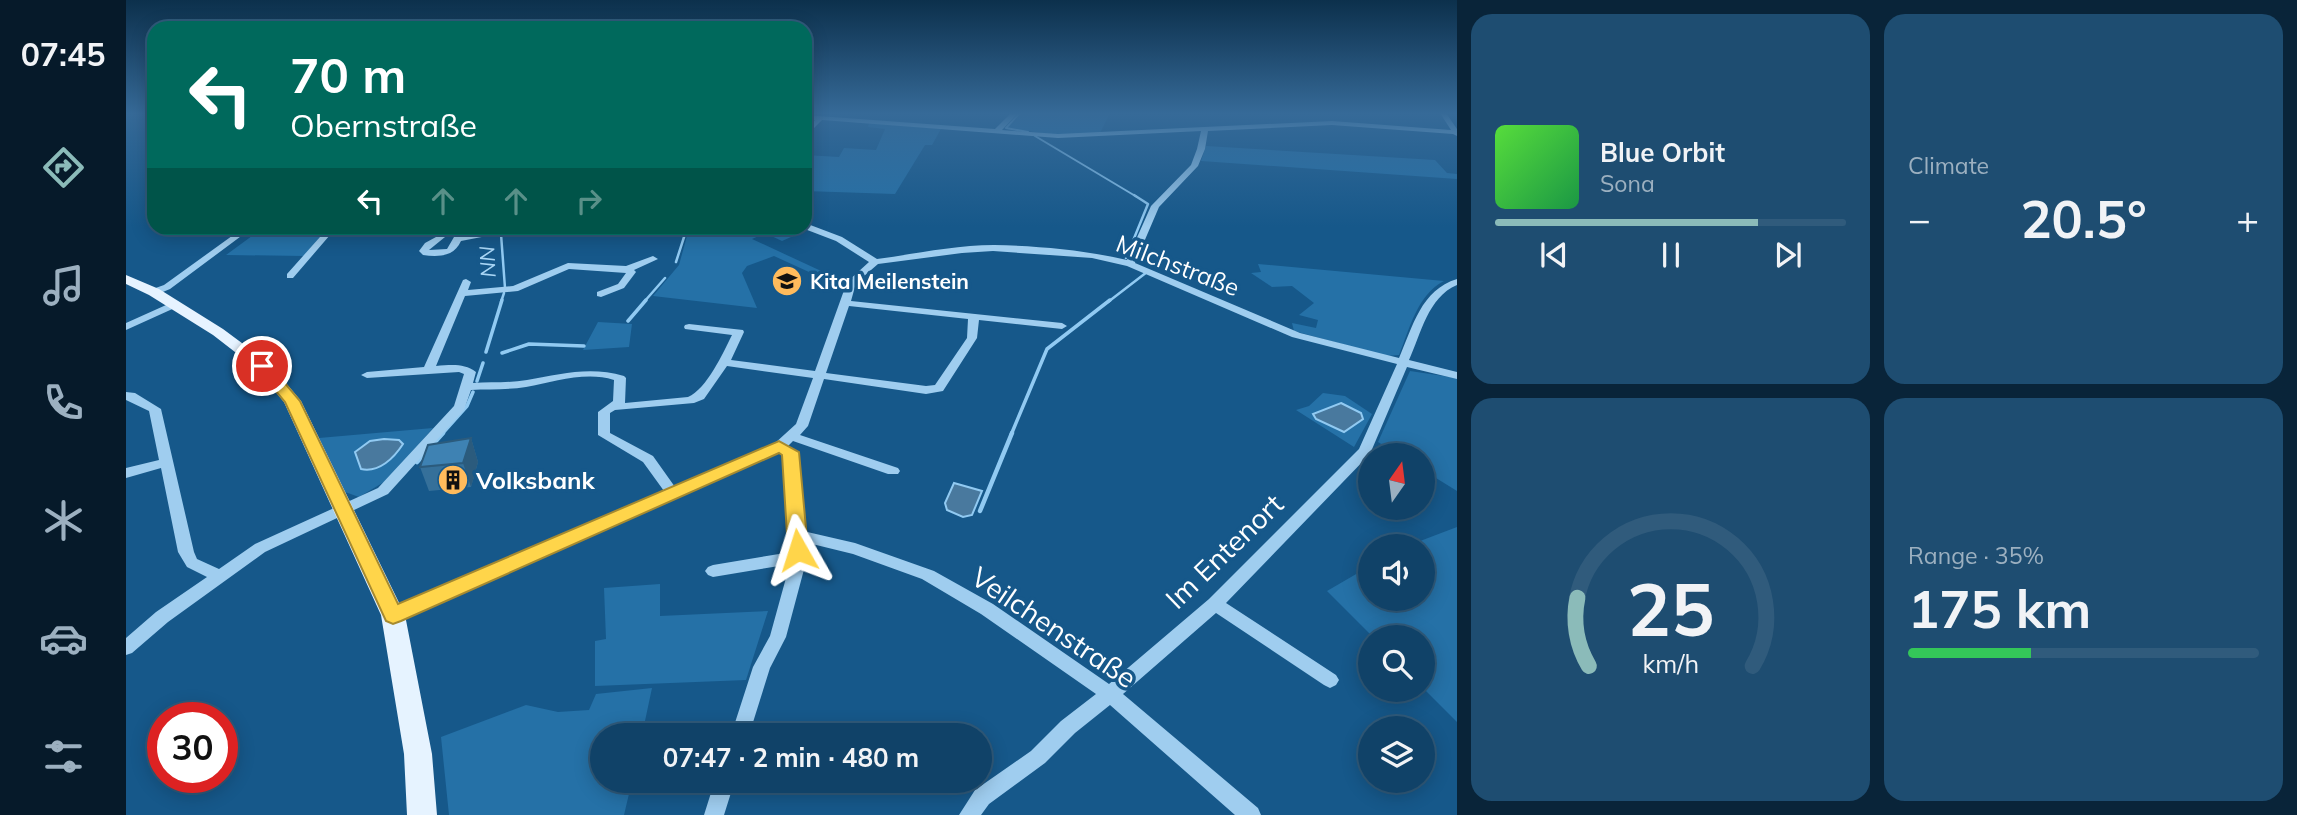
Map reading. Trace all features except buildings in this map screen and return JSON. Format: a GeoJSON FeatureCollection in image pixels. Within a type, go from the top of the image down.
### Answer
{"type":"FeatureCollection","features":[{"type":"Feature","properties":{"kind":"main road"},"geometry":{"type":"LineString","coordinates":[[126,279],[175,304],[240,349],[279,382],[292,401],[393,615],[418,754],[422,815]]}},
{"type":"Feature","properties":{"kind":"street"},"geometry":{"type":"LineString","coordinates":[[1130,264],[1155,206],[1194,166],[1200,151]]}},
{"type":"Feature","properties":{"kind":"street"},"geometry":{"type":"LineString","coordinates":[[393,615],[786,442],[802,426],[852,282],[875,262],[839,239],[812,229]]}},
{"type":"Feature","properties":{"kind":"street"},"geometry":{"type":"LineString","coordinates":[[154,292],[167,286],[238,235]]}},
{"type":"Feature","properties":{"kind":"street"},"geometry":{"type":"LineString","coordinates":[[290,276],[326,235]]}},
{"type":"Feature","properties":{"kind":"street"},"geometry":{"type":"LineString","coordinates":[[438,235],[424,251],[448,252],[456,245],[457,239]]}},
{"type":"Feature","properties":{"kind":"street"},"geometry":{"type":"LineString","coordinates":[[448,235],[457,239],[477,235]]}},
{"type":"Feature","properties":{"kind":"street","name":"Milchstraße"},"geometry":{"type":"LineString","coordinates":[[875,262],[993,248],[1092,256],[1130,264],[1296,335],[1457,376]]}},
{"type":"Feature","properties":{"kind":"street"},"geometry":{"type":"LineString","coordinates":[[429,370],[464,288],[515,289],[568,266],[627,269],[653,259]]}},
{"type":"Feature","properties":{"kind":"street"},"geometry":{"type":"LineString","coordinates":[[601,293],[621,286],[631,272],[627,269]]}},
{"type":"Feature","properties":{"kind":"street","name":"Im Entenort"},"geometry":{"type":"LineString","coordinates":[[970,815],[982,797],[1038,757],[1068,727],[1215,604],[1365,451],[1428,304],[1443,288],[1457,282]]}},
{"type":"Feature","properties":{"kind":"street"},"geometry":{"type":"LineString","coordinates":[[845,303],[1062,326]]}},
{"type":"Feature","properties":{"kind":"street"},"geometry":{"type":"LineString","coordinates":[[126,327],[175,304]]}},
{"type":"Feature","properties":{"kind":"street"},"geometry":{"type":"LineString","coordinates":[[724,362],[915,390],[939,388],[972,338],[974,316]]}},
{"type":"Feature","properties":{"kind":"street"},"geometry":{"type":"LineString","coordinates":[[673,494],[648,459],[604,435],[604,412],[615,407],[690,400],[700,396],[724,362],[739,332],[689,327]]}},
{"type":"Feature","properties":{"kind":"street"},"geometry":{"type":"LineString","coordinates":[[126,648],[219,576],[285,534],[383,491],[460,407],[468,387],[470,372],[468,369],[429,370],[367,375]]}},
{"type":"Feature","properties":{"kind":"street"},"geometry":{"type":"LineString","coordinates":[[468,387],[609,374],[620,378],[619,402],[615,407]]}},
{"type":"Feature","properties":{"kind":"street"},"geometry":{"type":"LineString","coordinates":[[126,396],[131,396],[155,410],[186,552],[192,564],[219,576]]}},
{"type":"Feature","properties":{"kind":"street"},"geometry":{"type":"LineString","coordinates":[[786,442],[892,471]]}},
{"type":"Feature","properties":{"kind":"street"},"geometry":{"type":"LineString","coordinates":[[744,723],[762,667],[778,637],[798,562],[791,452],[786,442]]}},
{"type":"Feature","properties":{"kind":"street"},"geometry":{"type":"LineString","coordinates":[[126,473],[167,462]]}},
{"type":"Feature","properties":{"kind":"street","name":"Veilchenstraße"},"geometry":{"type":"LineString","coordinates":[[797,535],[855,549],[928,575],[987,609],[1110,694],[1251,815]]}},
{"type":"Feature","properties":{"kind":"street"},"geometry":{"type":"LineString","coordinates":[[713,571],[779,560],[798,562]]}},
{"type":"Feature","properties":{"kind":"street"},"geometry":{"type":"LineString","coordinates":[[1215,604],[1330,680]]}},
{"type":"Feature","properties":{"kind":"street"},"geometry":{"type":"LineString","coordinates":[[714,815],[721,793]]}},
{"type":"Feature","properties":{"kind":"shaded area"},"geometry":{"type":"Polygon","coordinates":[[[842,151],[921,151],[895,194],[812,191],[812,155],[839,157],[842,151]]]}},
{"type":"Feature","properties":{"kind":"shaded area"},"geometry":{"type":"Polygon","coordinates":[[[1204,151],[1288,151],[1435,160],[1447,173],[1457,174],[1457,179],[1201,161],[1204,151]]]}},
{"type":"Feature","properties":{"kind":"shaded area"},"geometry":{"type":"Polygon","coordinates":[[[253,235],[322,235],[304,256],[226,255],[253,235]]]}},
{"type":"Feature","properties":{"kind":"shaded area"},"geometry":{"type":"Polygon","coordinates":[[[761,235],[752,239],[845,282],[844,288],[774,256],[747,266],[742,273],[757,308],[653,296],[679,265],[687,236],[761,235]]]}},
{"type":"Feature","properties":{"kind":"shaded area"},"geometry":{"type":"Polygon","coordinates":[[[769,235],[796,235],[782,241],[769,235]]]}},
{"type":"Feature","properties":{"kind":"shaded area"},"geometry":{"type":"Polygon","coordinates":[[[1258,264],[1444,281],[1421,303],[1399,355],[1386,356],[1294,331],[1292,323],[1316,328],[1318,320],[1299,315],[1314,303],[1292,286],[1272,287],[1251,273],[1261,272],[1258,264]]]}},
{"type":"Feature","properties":{"kind":"shaded area"},"geometry":{"type":"Polygon","coordinates":[[[598,322],[632,324],[629,347],[583,350],[598,322]]]}},
{"type":"Feature","properties":{"kind":"shaded area"},"geometry":{"type":"Polygon","coordinates":[[[1410,371],[1457,378],[1457,491],[1435,477],[1435,443],[1378,442],[1410,371]]]}},
{"type":"Feature","properties":{"kind":"shaded area"},"geometry":{"type":"Polygon","coordinates":[[[1323,393],[1345,396],[1372,414],[1354,447],[1296,410],[1309,406],[1323,393]]]}},
{"type":"Feature","properties":{"kind":"shaded area"},"geometry":{"type":"Polygon","coordinates":[[[1341,403],[1361,413],[1363,419],[1344,432],[1316,419],[1313,414],[1341,403]]]}},
{"type":"Feature","properties":{"kind":"shaded area"},"geometry":{"type":"Polygon","coordinates":[[[433,428],[389,479],[359,497],[345,492],[319,438],[433,428]]]}},
{"type":"Feature","properties":{"kind":"shaded area"},"geometry":{"type":"Polygon","coordinates":[[[399,440],[403,444],[380,467],[361,469],[355,452],[370,441],[399,440]]]}},
{"type":"Feature","properties":{"kind":"shaded area"},"geometry":{"type":"Polygon","coordinates":[[[954,483],[982,491],[972,515],[963,517],[947,510],[945,503],[954,483]]]}},
{"type":"Feature","properties":{"kind":"shaded area"},"geometry":{"type":"Polygon","coordinates":[[[1457,527],[1457,722],[1435,700],[1435,625],[1361,625],[1327,591],[1358,573],[1358,611],[1435,611],[1435,535],[1457,527]]]}},
{"type":"Feature","properties":{"kind":"shaded area"},"geometry":{"type":"Polygon","coordinates":[[[660,584],[660,616],[768,611],[746,680],[595,686],[595,641],[606,639],[604,588],[660,584]]]}},
{"type":"Feature","properties":{"kind":"shaded area"},"geometry":{"type":"Polygon","coordinates":[[[652,688],[645,723],[590,723],[590,793],[629,793],[624,815],[449,815],[441,737],[526,705],[558,712],[589,710],[596,694],[652,688]]]}},
{"type":"Feature","properties":{"kind":"waterway"},"geometry":{"type":"LineString","coordinates":[[1060,151],[1137,197]]}},
{"type":"Feature","properties":{"kind":"waterway"},"geometry":{"type":"LineString","coordinates":[[1126,258],[1148,204],[1134,195]]}},
{"type":"Feature","properties":{"kind":"waterway","name":"NN"},"geometry":{"type":"LineString","coordinates":[[501,235],[505,288]]}},
{"type":"Feature","properties":{"kind":"waterway"},"geometry":{"type":"LineString","coordinates":[[676,262],[685,235]]}},
{"type":"Feature","properties":{"kind":"waterway"},"geometry":{"type":"LineString","coordinates":[[1108,302],[1147,272]]}},
{"type":"Feature","properties":{"kind":"waterway"},"geometry":{"type":"LineString","coordinates":[[644,302],[665,278]]}},
{"type":"Feature","properties":{"kind":"waterway","name":"NN"},"geometry":{"type":"LineString","coordinates":[[501,302],[504,293]]}},
{"type":"Feature","properties":{"kind":"waterway","name":"NN"},"geometry":{"type":"LineString","coordinates":[[486,352],[502,300]]}},
{"type":"Feature","properties":{"kind":"waterway"},"geometry":{"type":"LineString","coordinates":[[628,321],[646,300]]}},
{"type":"Feature","properties":{"kind":"waterway"},"geometry":{"type":"LineString","coordinates":[[1011,435],[1047,349],[1110,300]]}},
{"type":"Feature","properties":{"kind":"waterway"},"geometry":{"type":"LineString","coordinates":[[502,353],[529,344],[584,346]]}},
{"type":"Feature","properties":{"kind":"waterway","name":"NN"},"geometry":{"type":"LineString","coordinates":[[477,381],[483,363]]}},
{"type":"Feature","properties":{"kind":"waterway","name":"NN"},"geometry":{"type":"LineString","coordinates":[[441,435],[467,406],[473,392]]}},
{"type":"Feature","properties":{"kind":"waterway","name":"NN"},"geometry":{"type":"LineString","coordinates":[[417,462],[443,433]]}},
{"type":"Feature","properties":{"kind":"waterway"},"geometry":{"type":"LineString","coordinates":[[980,511],[1012,433]]}},
{"type":"Feature","properties":{"kind":"place","name":"Kita Meilenstein"},"geometry":{"type":"Point","coordinates":[787,281]}},
{"type":"Feature","properties":{"kind":"place","name":"Volksbank"},"geometry":{"type":"Point","coordinates":[453,480]}},
{"type":"Feature","properties":{"kind":"route"},"geometry":{"type":"LineString","coordinates":[[262,366],[279,382],[292,401],[393,615],[779,447],[791,452],[798,550]]}}]}
